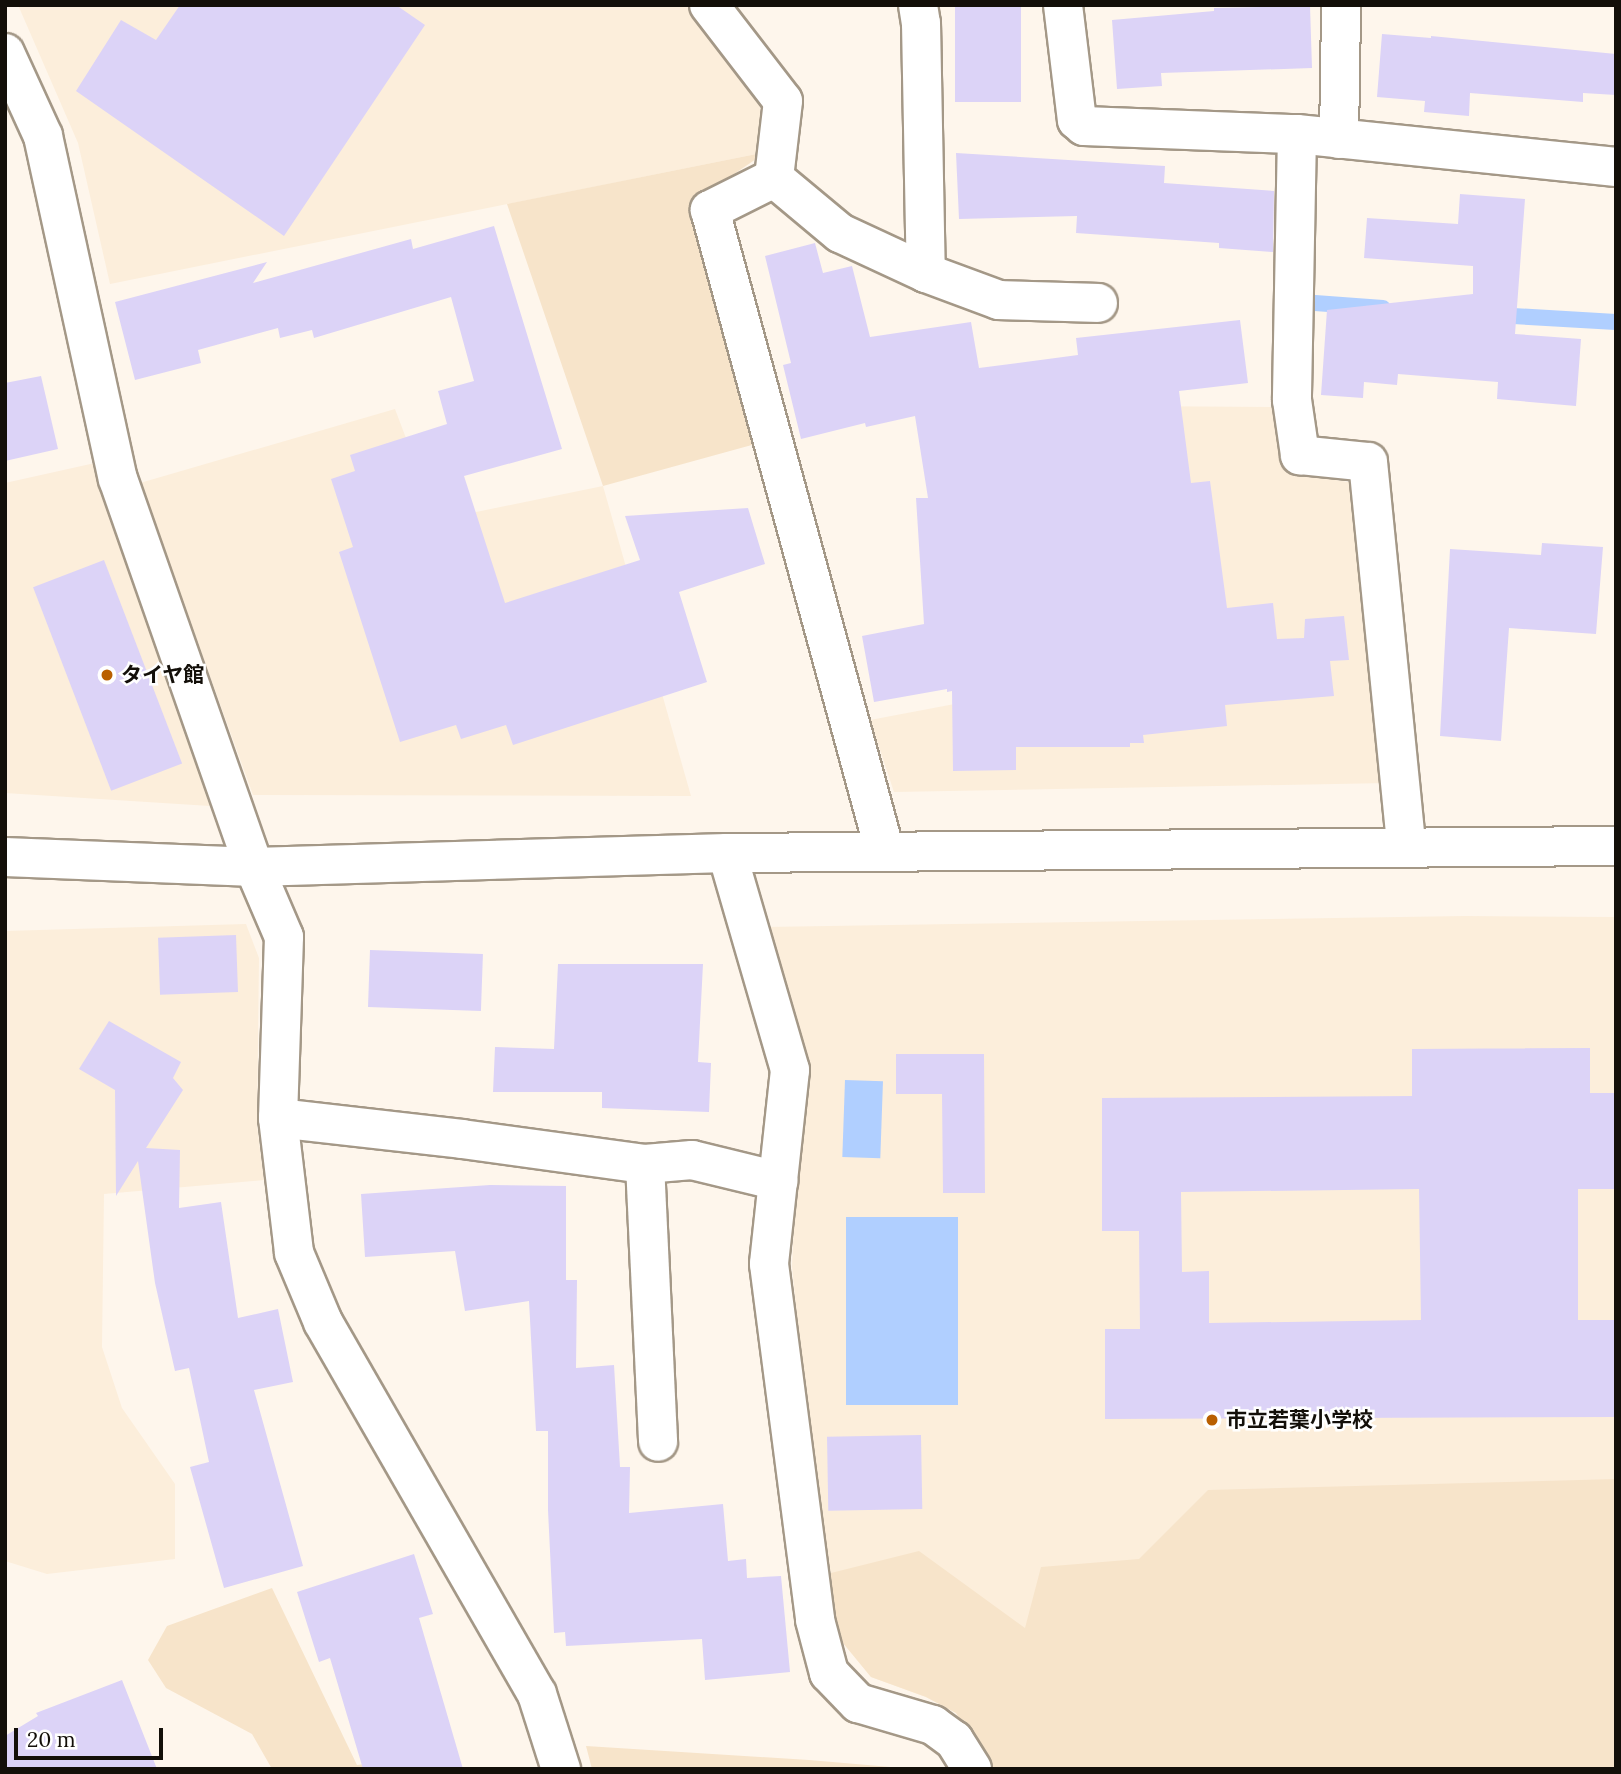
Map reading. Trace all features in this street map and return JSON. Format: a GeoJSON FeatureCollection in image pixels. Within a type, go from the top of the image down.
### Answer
{"type":"FeatureCollection","features":[{"type":"Feature","properties":{"kind":"street"},"geometry":{"type":"LineString","coordinates":[[709,5],[783,101],[774,178]]}},
{"type":"Feature","properties":{"kind":"street"},"geometry":{"type":"LineString","coordinates":[[918,5],[921,23],[926,273]]}},
{"type":"Feature","properties":{"kind":"street"},"geometry":{"type":"LineString","coordinates":[[1063,5],[1077,120],[1084,126],[1297,134],[1616,167]]}},
{"type":"Feature","properties":{"kind":"street"},"geometry":{"type":"LineString","coordinates":[[1339,139],[1341,5]]}},
{"type":"Feature","properties":{"kind":"street"},"geometry":{"type":"LineString","coordinates":[[5,53],[43,136],[118,479],[254,867],[284,937],[278,1118],[294,1253],[323,1322],[537,1694],[561,1769]]}},
{"type":"Feature","properties":{"kind":"street"},"geometry":{"type":"LineString","coordinates":[[1297,134],[1292,400],[1300,455],[1368,463],[1406,846]]}},
{"type":"Feature","properties":{"kind":"street"},"geometry":{"type":"LineString","coordinates":[[774,178],[839,233],[926,273],[999,300],[1098,303]]}},
{"type":"Feature","properties":{"kind":"street"},"geometry":{"type":"LineString","coordinates":[[774,178],[710,210],[886,852]]}},
{"type":"Feature","properties":{"kind":"street"},"geometry":{"type":"LineString","coordinates":[[5,857],[254,867],[727,853],[1616,846]]}},
{"type":"Feature","properties":{"kind":"street"},"geometry":{"type":"LineString","coordinates":[[727,853],[790,1070],[769,1264],[815,1620],[830,1673],[858,1703],[933,1725],[954,1740],[972,1769]]}},
{"type":"Feature","properties":{"kind":"street"},"geometry":{"type":"LineString","coordinates":[[278,1118],[645,1164],[692,1160],[778,1181]]}},
{"type":"Feature","properties":{"kind":"street"},"geometry":{"type":"LineString","coordinates":[[645,1164],[658,1443]]}},
{"type":"Feature","properties":{"kind":"shaded area"},"geometry":{"type":"Polygon","coordinates":[[[18,5],[696,5],[762,99],[766,152],[110,284],[78,143],[18,5]]]}},
{"type":"Feature","properties":{"kind":"shaded area"},"geometry":{"type":"Polygon","coordinates":[[[766,152],[692,203],[759,443],[603,486],[507,204],[766,152]]]}},
{"type":"Feature","properties":{"kind":"shaded area"},"geometry":{"type":"Polygon","coordinates":[[[1127,406],[1281,407],[1285,472],[1360,484],[1388,783],[894,792],[870,720],[1155,666],[1127,406]]]}},
{"type":"Feature","properties":{"kind":"shaded area"},"geometry":{"type":"Polygon","coordinates":[[[395,409],[437,520],[603,486],[691,796],[253,795],[140,483],[395,409]]]}},
{"type":"Feature","properties":{"kind":"shaded area"},"geometry":{"type":"Polygon","coordinates":[[[95,463],[210,806],[5,793],[5,483],[95,463]]]}},
{"type":"Feature","properties":{"kind":"shaded area","name":"市立若葉小学校"},"geometry":{"type":"Polygon","coordinates":[[[1465,916],[1616,917],[1616,1769],[992,1769],[956,1713],[926,1697],[871,1677],[843,1643],[823,1575],[792,1266],[802,1052],[765,927],[1465,916]]]}},
{"type":"Feature","properties":{"kind":"shaded area"},"geometry":{"type":"Polygon","coordinates":[[[246,924],[259,958],[257,1126],[264,1180],[104,1194],[102,1347],[122,1408],[175,1484],[175,1559],[47,1574],[5,1561],[5,931],[246,924]]]}},
{"type":"Feature","properties":{"kind":"shaded area"},"geometry":{"type":"Polygon","coordinates":[[[1616,1479],[1616,1769],[992,1769],[956,1713],[926,1697],[871,1677],[843,1643],[823,1575],[919,1551],[1025,1628],[1041,1567],[1139,1559],[1208,1490],[1616,1479]]]}},
{"type":"Feature","properties":{"kind":"shaded area"},"geometry":{"type":"Polygon","coordinates":[[[272,1588],[357,1765],[403,1760],[402,1769],[272,1769],[252,1734],[166,1688],[148,1660],[167,1626],[272,1588]]]}},
{"type":"Feature","properties":{"kind":"shaded area"},"geometry":{"type":"Polygon","coordinates":[[[586,1746],[809,1760],[914,1769],[592,1769],[586,1746]]]}},
{"type":"Feature","properties":{"kind":"water"},"geometry":{"type":"Polygon","coordinates":[[[845,1080],[883,1081],[880,1158],[842,1157],[845,1080]]]}},
{"type":"Feature","properties":{"kind":"water"},"geometry":{"type":"Polygon","coordinates":[[[846,1217],[958,1217],[958,1405],[846,1405],[846,1217]]]}},
{"type":"Feature","properties":{"kind":"building"},"geometry":{"type":"Polygon","coordinates":[[[180,5],[396,5],[425,25],[284,236],[76,91],[121,20],[156,40],[180,5]]]}},
{"type":"Feature","properties":{"kind":"building"},"geometry":{"type":"Polygon","coordinates":[[[955,5],[1021,5],[1021,102],[955,102],[955,5]]]}},
{"type":"Feature","properties":{"kind":"building"},"geometry":{"type":"Polygon","coordinates":[[[1310,6],[1312,68],[1161,73],[1162,86],[1117,89],[1112,20],[1214,11],[1214,8],[1310,6]]]}},
{"type":"Feature","properties":{"kind":"building"},"geometry":{"type":"Polygon","coordinates":[[[1382,34],[1431,36],[1616,54],[1616,95],[1583,93],[1583,102],[1470,93],[1469,116],[1424,112],[1425,101],[1377,97],[1382,34]]]}},
{"type":"Feature","properties":{"kind":"building"},"geometry":{"type":"Polygon","coordinates":[[[956,153],[1165,166],[1164,183],[1274,191],[1273,252],[1219,248],[1219,243],[1076,233],[1077,216],[959,219],[956,153]]]}},
{"type":"Feature","properties":{"kind":"building"},"geometry":{"type":"Polygon","coordinates":[[[1460,194],[1525,199],[1515,334],[1581,339],[1576,406],[1497,399],[1498,382],[1398,374],[1397,385],[1364,382],[1363,398],[1321,395],[1327,310],[1473,294],[1473,266],[1364,258],[1367,218],[1458,224],[1460,194]]]}},
{"type":"Feature","properties":{"kind":"building"},"geometry":{"type":"Polygon","coordinates":[[[494,226],[562,449],[464,476],[505,603],[640,560],[625,516],[748,508],[765,564],[679,592],[707,682],[513,745],[506,725],[461,739],[456,725],[400,742],[339,552],[353,547],[331,479],[355,471],[350,455],[447,424],[438,391],[474,381],[451,297],[314,338],[312,330],[280,338],[278,328],[198,350],[201,363],[135,380],[115,302],[267,262],[253,283],[411,239],[413,249],[494,226]]]}},
{"type":"Feature","properties":{"kind":"building"},"geometry":{"type":"Polygon","coordinates":[[[815,243],[823,273],[852,266],[870,337],[971,322],[979,368],[1078,355],[1076,338],[1240,320],[1248,383],[1179,391],[1191,483],[1210,481],[1227,608],[1273,603],[1277,639],[1304,638],[1305,619],[1344,616],[1349,660],[1330,661],[1334,696],[1225,705],[1227,726],[1143,735],[1144,743],[1130,743],[1130,747],[1016,747],[1016,770],[953,771],[952,691],[947,692],[947,689],[874,702],[862,636],[924,624],[916,498],[928,498],[915,416],[866,427],[865,423],[801,439],[783,365],[791,363],[765,256],[815,243]]]}},
{"type":"Feature","properties":{"kind":"building"},"geometry":{"type":"Polygon","coordinates":[[[41,376],[58,449],[5,461],[5,383],[41,376]]]}},
{"type":"Feature","properties":{"kind":"building"},"geometry":{"type":"Polygon","coordinates":[[[1542,543],[1603,547],[1596,634],[1509,628],[1501,741],[1440,736],[1450,549],[1541,555],[1542,543]]]}},
{"type":"Feature","properties":{"kind":"building","name":"タイヤ館"},"geometry":{"type":"Polygon","coordinates":[[[104,560],[182,764],[111,791],[33,587],[104,560]]]}},
{"type":"Feature","properties":{"kind":"building"},"geometry":{"type":"Polygon","coordinates":[[[236,935],[238,992],[160,995],[158,938],[236,935]]]}},
{"type":"Feature","properties":{"kind":"building"},"geometry":{"type":"Polygon","coordinates":[[[370,950],[483,954],[481,1011],[368,1007],[370,950]]]}},
{"type":"Feature","properties":{"kind":"building"},"geometry":{"type":"Polygon","coordinates":[[[558,964],[703,964],[698,1062],[711,1063],[709,1112],[602,1108],[602,1092],[493,1092],[495,1047],[554,1049],[558,964]]]}},
{"type":"Feature","properties":{"kind":"building"},"geometry":{"type":"Polygon","coordinates":[[[109,1021],[181,1062],[173,1078],[183,1090],[146,1148],[180,1150],[179,1208],[221,1202],[238,1318],[278,1309],[293,1382],[254,1390],[303,1566],[224,1588],[190,1467],[209,1462],[189,1368],[175,1371],[155,1283],[138,1161],[116,1196],[115,1090],[79,1069],[109,1021]]]}},
{"type":"Feature","properties":{"kind":"building"},"geometry":{"type":"Polygon","coordinates":[[[1590,1048],[1590,1093],[1616,1093],[1616,1189],[1578,1189],[1578,1320],[1616,1320],[1616,1417],[1105,1419],[1105,1329],[1140,1329],[1139,1231],[1102,1231],[1102,1098],[1412,1096],[1412,1049],[1590,1048]],[[1419,1189],[1181,1192],[1182,1272],[1209,1271],[1209,1323],[1421,1320],[1419,1189]]]}},
{"type":"Feature","properties":{"kind":"building"},"geometry":{"type":"Polygon","coordinates":[[[896,1054],[984,1054],[985,1193],[943,1193],[942,1094],[896,1094],[896,1054]]]}},
{"type":"Feature","properties":{"kind":"building"},"geometry":{"type":"Polygon","coordinates":[[[490,1185],[566,1186],[566,1280],[577,1280],[576,1368],[614,1365],[620,1467],[630,1467],[629,1513],[723,1504],[728,1561],[746,1559],[747,1578],[781,1576],[790,1672],[705,1680],[702,1639],[566,1646],[565,1632],[554,1633],[548,1510],[548,1431],[536,1431],[529,1301],[465,1311],[455,1251],[365,1257],[361,1194],[490,1185]]]}},
{"type":"Feature","properties":{"kind":"building"},"geometry":{"type":"Polygon","coordinates":[[[921,1435],[922,1509],[828,1511],[827,1437],[921,1435]]]}},
{"type":"Feature","properties":{"kind":"building"},"geometry":{"type":"Polygon","coordinates":[[[414,1554],[433,1614],[419,1618],[463,1769],[363,1769],[330,1658],[319,1662],[297,1592],[414,1554]]]}},
{"type":"Feature","properties":{"kind":"building"},"geometry":{"type":"Polygon","coordinates":[[[122,1680],[157,1769],[5,1769],[5,1736],[38,1716],[36,1713],[122,1680]]]}},
{"type":"Feature","properties":{"kind":"waterway"},"geometry":{"type":"LineString","coordinates":[[1315,303],[1383,308]]}},
{"type":"Feature","properties":{"kind":"waterway"},"geometry":{"type":"LineString","coordinates":[[1496,315],[1616,322]]}},
{"type":"Feature","properties":{"kind":"place","name":"タイヤ館"},"geometry":{"type":"Point","coordinates":[107,675]}},
{"type":"Feature","properties":{"kind":"place","name":"市立若葉小学校"},"geometry":{"type":"Point","coordinates":[1212,1420]}}]}
